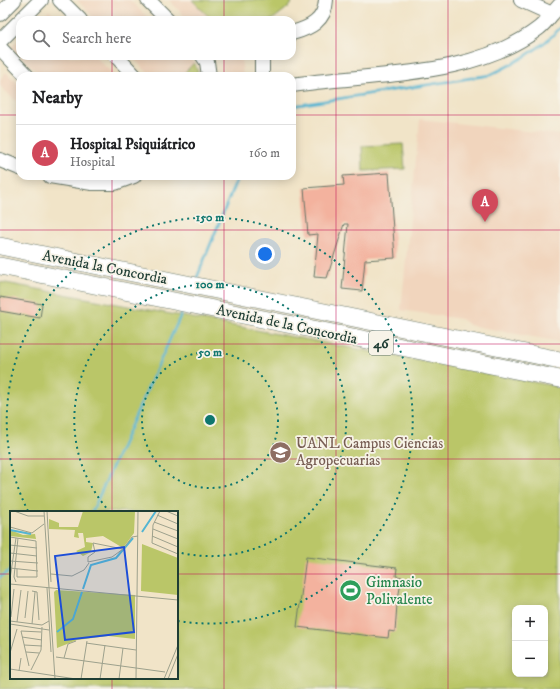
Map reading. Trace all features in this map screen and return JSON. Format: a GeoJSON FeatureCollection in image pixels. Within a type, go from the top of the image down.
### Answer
{"type":"FeatureCollection","features":[{"type":"Feature","properties":{"kind":"main road","name":"Avenida la Concordia"},"geometry":{"type":"LineString","coordinates":[[0,246],[210,288]]}},
{"type":"Feature","properties":{"kind":"main road","name":"Avenida la Concordia"},"geometry":{"type":"LineString","coordinates":[[0,266],[202,307]]}},
{"type":"Feature","properties":{"kind":"main road","name":"Avenida de la Concordia"},"geometry":{"type":"LineString","coordinates":[[210,288],[560,360]]}},
{"type":"Feature","properties":{"kind":"main road","name":"Avenida de la Concordia"},"geometry":{"type":"LineString","coordinates":[[202,307],[560,380]]}},
{"type":"Feature","properties":{"kind":"street"},"geometry":{"type":"LineString","coordinates":[[0,14],[14,0]]}},
{"type":"Feature","properties":{"kind":"street"},"geometry":{"type":"LineString","coordinates":[[26,16],[41,0]]}},
{"type":"Feature","properties":{"kind":"street"},"geometry":{"type":"LineString","coordinates":[[60,0],[76,16]]}},
{"type":"Feature","properties":{"kind":"street"},"geometry":{"type":"LineString","coordinates":[[148,0],[164,16]]}},
{"type":"Feature","properties":{"kind":"street"},"geometry":{"type":"LineString","coordinates":[[296,31],[318,22],[324,11],[326,0]]}},
{"type":"Feature","properties":{"kind":"street"},"geometry":{"type":"LineString","coordinates":[[296,84],[320,81],[381,77],[458,64],[494,53],[522,39],[540,27],[556,10],[521,0]]}},
{"type":"Feature","properties":{"kind":"street"},"geometry":{"type":"LineString","coordinates":[[0,41],[16,26]]}},
{"type":"Feature","properties":{"kind":"street"},"geometry":{"type":"LineString","coordinates":[[0,48],[23,72]]}},
{"type":"Feature","properties":{"kind":"street"},"geometry":{"type":"LineString","coordinates":[[120,60],[131,72]]}},
{"type":"Feature","properties":{"kind":"street"},"geometry":{"type":"LineString","coordinates":[[206,60],[208,72]]}},
{"type":"Feature","properties":{"kind":"street"},"geometry":{"type":"LineString","coordinates":[[262,60],[262,72]]}},
{"type":"Feature","properties":{"kind":"street"},"geometry":{"type":"LineString","coordinates":[[0,160],[16,166]]}},
{"type":"Feature","properties":{"kind":"street"},"geometry":{"type":"LineString","coordinates":[[74,180],[92,183],[115,183],[123,180]]}},
{"type":"Feature","properties":{"kind":"shaded area"},"geometry":{"type":"Polygon","coordinates":[[[77,0],[130,0],[146,16],[92,16],[77,0]]]}},
{"type":"Feature","properties":{"kind":"shaded area"},"geometry":{"type":"Polygon","coordinates":[[[169,0],[192,0],[208,16],[184,16],[169,0]]]}},
{"type":"Feature","properties":{"kind":"shaded area"},"geometry":{"type":"Polygon","coordinates":[[[49,10],[56,16],[43,16],[49,10]]]}},
{"type":"Feature","properties":{"kind":"shaded area"},"geometry":{"type":"Polygon","coordinates":[[[16,43],[16,51],[12,47],[16,43]]]}},
{"type":"Feature","properties":{"kind":"shaded area"},"geometry":{"type":"Polygon","coordinates":[[[25,60],[99,60],[111,72],[37,72],[25,60]]]}},
{"type":"Feature","properties":{"kind":"shaded area"},"geometry":{"type":"Polygon","coordinates":[[[135,60],[191,60],[194,63],[185,72],[147,72],[135,60]]]}},
{"type":"Feature","properties":{"kind":"shaded area"},"geometry":{"type":"Polygon","coordinates":[[[221,60],[241,60],[243,72],[224,71],[221,60]]]}},
{"type":"Feature","properties":{"kind":"shaded area"},"geometry":{"type":"Polygon","coordinates":[[[6,72],[16,82],[16,101],[0,86],[0,80],[6,72]]]}},
{"type":"Feature","properties":{"kind":"shaded area"},"geometry":{"type":"Polygon","coordinates":[[[420,119],[560,135],[560,342],[469,325],[461,319],[401,310],[420,119]]]}},
{"type":"Feature","properties":{"kind":"green space"},"geometry":{"type":"Polygon","coordinates":[[[192,0],[292,0],[291,5],[277,16],[208,16],[192,0]]]}},
{"type":"Feature","properties":{"kind":"green space"},"geometry":{"type":"Polygon","coordinates":[[[194,63],[198,72],[185,72],[194,63]]]}},
{"type":"Feature","properties":{"kind":"green space"},"geometry":{"type":"Polygon","coordinates":[[[403,144],[405,169],[363,171],[362,146],[403,144]]]}},
{"type":"Feature","properties":{"kind":"green space","name":"UANL Campus Ciencias Agropecuarias"},"geometry":{"type":"Polygon","coordinates":[[[0,282],[560,387],[560,689],[0,689],[0,282]]]}},
{"type":"Feature","properties":{"kind":"building"},"geometry":{"type":"Polygon","coordinates":[[[389,173],[395,258],[365,260],[362,291],[342,289],[348,224],[344,224],[327,278],[314,277],[318,234],[308,235],[304,188],[344,185],[343,176],[389,173]]]}},
{"type":"Feature","properties":{"kind":"building"},"geometry":{"type":"Polygon","coordinates":[[[0,297],[42,304],[40,318],[0,311],[0,297]]]}},
{"type":"Feature","properties":{"kind":"building","name":"Gimnasio Polivalente"},"geometry":{"type":"Polygon","coordinates":[[[306,557],[397,568],[396,576],[402,577],[397,604],[395,632],[389,631],[388,638],[297,627],[306,557]]]}},
{"type":"Feature","properties":{"kind":"waterway"},"geometry":{"type":"LineString","coordinates":[[296,105],[490,75],[509,66],[545,43],[560,28]]}},
{"type":"Feature","properties":{"kind":"waterway"},"geometry":{"type":"LineString","coordinates":[[196,280],[236,180]]}},
{"type":"Feature","properties":{"kind":"waterway"},"geometry":{"type":"LineString","coordinates":[[92,511],[184,308]]}},
{"type":"Feature","properties":{"kind":"waterway"},"geometry":{"type":"LineString","coordinates":[[0,577],[10,571]]}},
{"type":"Feature","properties":{"kind":"place","name":"Hospital Psiquiátrico"},"geometry":{"type":"Point","coordinates":[485,222]}},
{"type":"Feature","properties":{"kind":"place","name":"UANL Campus Ciencias Agropecuarias"},"geometry":{"type":"Point","coordinates":[280,452]}},
{"type":"Feature","properties":{"kind":"place","name":"Gimnasio Polivalente"},"geometry":{"type":"Point","coordinates":[351,591]}}]}
